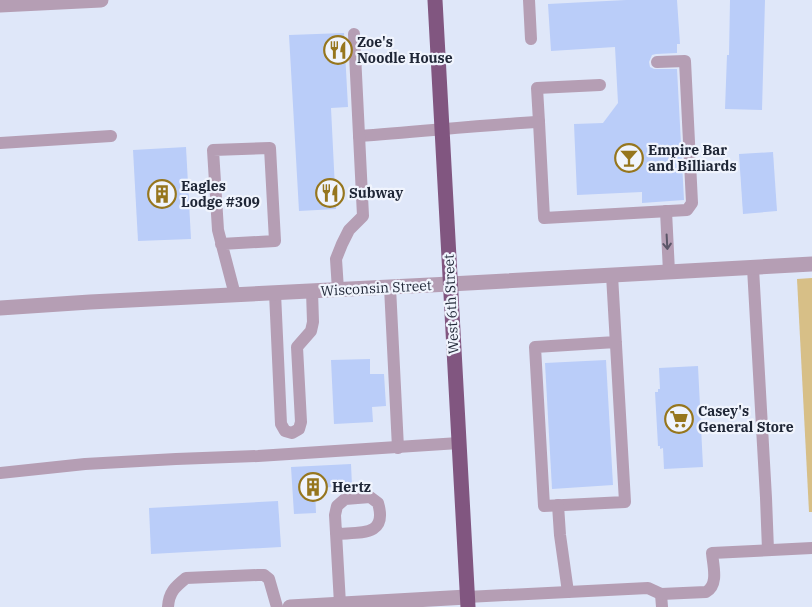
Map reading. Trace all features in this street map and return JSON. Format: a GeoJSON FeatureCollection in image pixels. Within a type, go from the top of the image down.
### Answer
{"type":"FeatureCollection","features":[{"type":"Feature","properties":{"kind":"highway","name":"West 6th Street"},"geometry":{"type":"LineString","coordinates":[[435,0],[467,602]]}},
{"type":"Feature","properties":{"kind":"street"},"geometry":{"type":"LineString","coordinates":[[0,5],[101,0]]}},
{"type":"Feature","properties":{"kind":"street","name":"Wisconsin Street"},"geometry":{"type":"LineString","coordinates":[[0,308],[812,264]]}},
{"type":"Feature","properties":{"kind":"street"},"geometry":{"type":"LineString","coordinates":[[290,607],[340,604],[467,602]]}},
{"type":"Feature","properties":{"kind":"lane"},"geometry":{"type":"LineString","coordinates":[[529,0],[531,39]]}},
{"type":"Feature","properties":{"kind":"lane"},"geometry":{"type":"LineString","coordinates":[[338,290],[336,259],[349,230],[363,216],[354,34]]}},
{"type":"Feature","properties":{"kind":"lane"},"geometry":{"type":"LineString","coordinates":[[600,84],[537,88],[544,218],[687,210],[692,203],[685,61],[657,62]]}},
{"type":"Feature","properties":{"kind":"lane"},"geometry":{"type":"LineString","coordinates":[[360,136],[539,122]]}},
{"type":"Feature","properties":{"kind":"lane"},"geometry":{"type":"LineString","coordinates":[[0,143],[111,136]]}},
{"type":"Feature","properties":{"kind":"lane"},"geometry":{"type":"LineString","coordinates":[[221,244],[275,241],[270,148],[213,150],[218,230],[221,244],[234,295]]}},
{"type":"Feature","properties":{"kind":"lane"},"geometry":{"type":"LineString","coordinates":[[666,211],[669,272]]}},
{"type":"Feature","properties":{"kind":"lane"},"geometry":{"type":"LineString","coordinates":[[753,268],[768,550]]}},
{"type":"Feature","properties":{"kind":"lane"},"geometry":{"type":"LineString","coordinates":[[612,275],[616,342],[625,502],[544,506],[535,347],[616,342]]}},
{"type":"Feature","properties":{"kind":"lane"},"geometry":{"type":"LineString","coordinates":[[390,287],[398,448]]}},
{"type":"Feature","properties":{"kind":"lane"},"geometry":{"type":"LineString","coordinates":[[275,293],[281,424],[285,431],[292,432],[298,428],[301,422],[297,347],[311,332],[313,322],[312,291]]}},
{"type":"Feature","properties":{"kind":"lane"},"geometry":{"type":"LineString","coordinates":[[0,473],[85,464],[258,456],[459,443]]}},
{"type":"Feature","properties":{"kind":"lane"},"geometry":{"type":"LineString","coordinates":[[558,505],[568,592]]}},
{"type":"Feature","properties":{"kind":"lane"},"geometry":{"type":"LineString","coordinates":[[336,534],[340,604]]}},
{"type":"Feature","properties":{"kind":"lane"},"geometry":{"type":"LineString","coordinates":[[467,602],[568,592],[648,588],[661,601],[706,592],[711,589],[714,583],[712,553],[812,548]]}},
{"type":"Feature","properties":{"kind":"lane"},"geometry":{"type":"LineString","coordinates":[[168,607],[169,596],[186,578],[258,574],[264,575],[269,579],[277,607]]}},
{"type":"Feature","properties":{"kind":"shaded area"},"geometry":{"type":"Polygon","coordinates":[[[812,278],[812,512],[809,512],[797,279],[812,278]]]}},
{"type":"Feature","properties":{"kind":"building","name":"Empire Bar and Billiards"},"geometry":{"type":"Polygon","coordinates":[[[626,0],[677,0],[680,44],[677,44],[677,53],[652,55],[649,62],[650,67],[654,69],[677,69],[684,200],[642,203],[642,192],[577,195],[574,124],[603,123],[618,103],[615,47],[551,51],[548,4],[626,0]]]}},
{"type":"Feature","properties":{"kind":"building"},"geometry":{"type":"Polygon","coordinates":[[[730,0],[765,0],[762,110],[725,109],[727,55],[729,55],[730,0]]]}},
{"type":"Feature","properties":{"kind":"building"},"geometry":{"type":"Polygon","coordinates":[[[344,33],[348,107],[331,108],[336,209],[299,211],[289,35],[344,33]]]}},
{"type":"Feature","properties":{"kind":"building","name":"Eagles Lodge #309"},"geometry":{"type":"Polygon","coordinates":[[[186,147],[191,239],[138,241],[133,150],[186,147]]]}},
{"type":"Feature","properties":{"kind":"building"},"geometry":{"type":"Polygon","coordinates":[[[773,152],[777,211],[743,214],[739,154],[773,152]]]}},
{"type":"Feature","properties":{"kind":"building"},"geometry":{"type":"Polygon","coordinates":[[[370,359],[370,374],[384,374],[386,406],[372,407],[373,422],[334,424],[331,360],[370,359]]]}},
{"type":"Feature","properties":{"kind":"building"},"geometry":{"type":"Polygon","coordinates":[[[606,360],[613,485],[552,489],[545,363],[606,360]]]}},
{"type":"Feature","properties":{"kind":"building","name":"Casey's General Store"},"geometry":{"type":"Polygon","coordinates":[[[698,366],[703,467],[664,469],[663,448],[660,449],[660,446],[658,446],[655,392],[658,392],[658,389],[660,389],[659,368],[698,366]]]}},
{"type":"Feature","properties":{"kind":"building","name":"Hertz"},"geometry":{"type":"Polygon","coordinates":[[[351,464],[352,486],[315,488],[316,513],[294,514],[291,467],[351,464]]]}},
{"type":"Feature","properties":{"kind":"building"},"geometry":{"type":"Polygon","coordinates":[[[278,501],[281,547],[151,554],[149,508],[278,501]]]}},
{"type":"Feature","properties":{"kind":"place","name":"Zoe's Noodle House"},"geometry":{"type":"Point","coordinates":[338,50]}},
{"type":"Feature","properties":{"kind":"place","name":"Empire Bar and Billiards"},"geometry":{"type":"Point","coordinates":[629,158]}},
{"type":"Feature","properties":{"kind":"place","name":"Subway"},"geometry":{"type":"Point","coordinates":[330,193]}},
{"type":"Feature","properties":{"kind":"place","name":"Eagles Lodge #309"},"geometry":{"type":"Point","coordinates":[162,194]}},
{"type":"Feature","properties":{"kind":"place","name":"Casey's General Store"},"geometry":{"type":"Point","coordinates":[679,419]}},
{"type":"Feature","properties":{"kind":"place","name":"Hertz"},"geometry":{"type":"Point","coordinates":[313,487]}}]}
